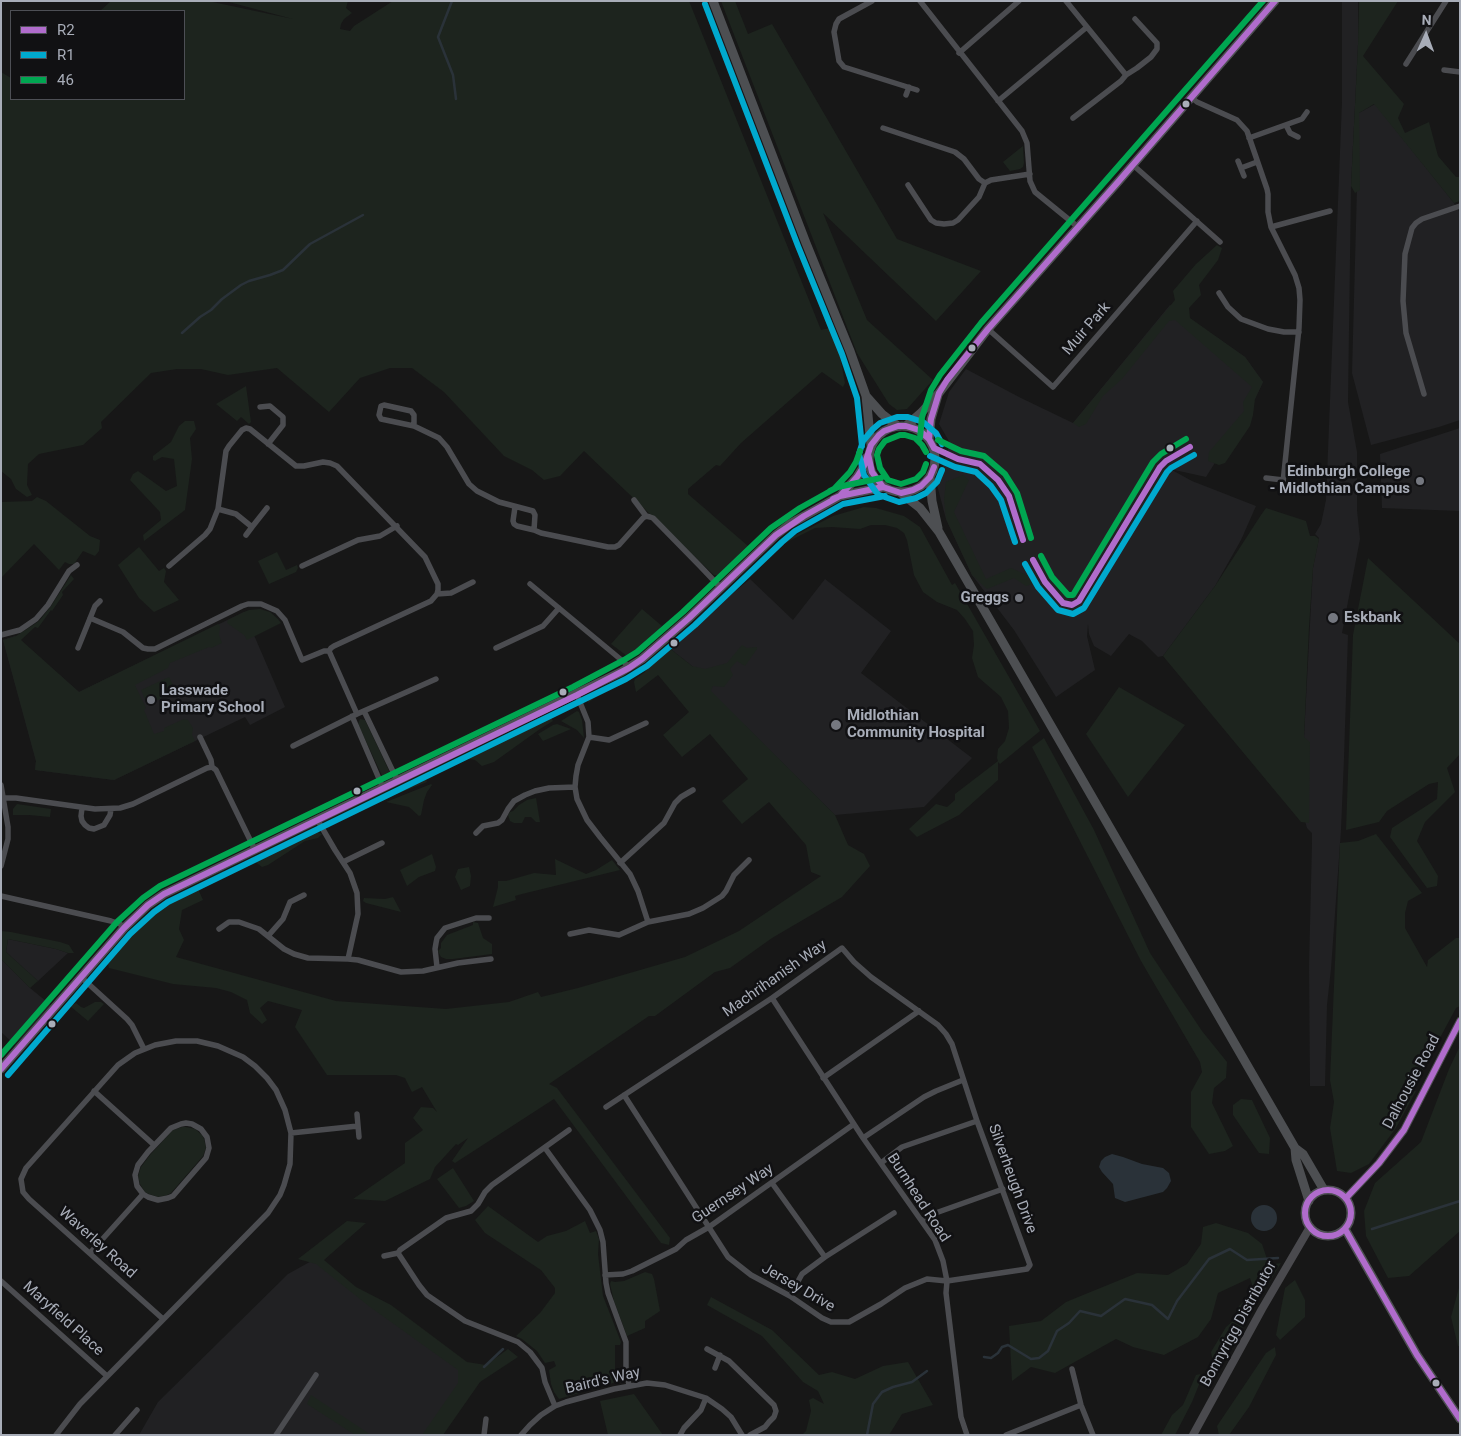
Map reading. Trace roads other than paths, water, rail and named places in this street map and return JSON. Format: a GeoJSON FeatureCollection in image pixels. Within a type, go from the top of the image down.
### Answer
{"type":"FeatureCollection","features":[{"type":"Feature","properties":{"kind":"main road"},"geometry":{"type":"LineString","coordinates":[[713,1],[866,396],[870,449],[869,462],[872,472],[884,487]]}},
{"type":"Feature","properties":{"kind":"main road"},"geometry":{"type":"LineString","coordinates":[[840,496],[864,466],[870,449],[878,435],[884,431],[902,426],[921,413],[939,393],[988,329],[1275,1]]}},
{"type":"Feature","properties":{"kind":"main road"},"geometry":{"type":"LineString","coordinates":[[929,439],[930,419],[939,393]]}},
{"type":"Feature","properties":{"kind":"main road"},"geometry":{"type":"LineString","coordinates":[[866,396],[882,414],[902,426],[919,430],[929,439],[934,448],[934,467],[930,477],[921,486],[901,493]]}},
{"type":"Feature","properties":{"kind":"main road"},"geometry":{"type":"LineString","coordinates":[[930,477],[938,532]]}},
{"type":"Feature","properties":{"kind":"main road"},"geometry":{"type":"LineString","coordinates":[[1,1069],[124,928],[139,912],[157,899],[629,668],[678,628],[783,530],[840,496],[884,487],[901,493],[920,508],[938,532],[1295,1148],[1303,1154],[1324,1190]]}},
{"type":"Feature","properties":{"kind":"main road","name":"Dalhousie Road"},"geometry":{"type":"LineString","coordinates":[[1346,1198],[1379,1163],[1404,1130],[1460,1021]]}},
{"type":"Feature","properties":{"kind":"main road"},"geometry":{"type":"LineString","coordinates":[[1295,1148],[1296,1160],[1308,1200],[1305,1211],[1310,1227],[1315,1232],[1326,1236],[1336,1235],[1345,1229],[1350,1222],[1350,1206],[1346,1198],[1335,1191],[1324,1190],[1308,1200]]}},
{"type":"Feature","properties":{"kind":"main road","name":"Bonnyrigg Distributor"},"geometry":{"type":"LineString","coordinates":[[1193,1435],[1262,1309],[1310,1227]]}},
{"type":"Feature","properties":{"kind":"main road"},"geometry":{"type":"LineString","coordinates":[[1345,1229],[1417,1355],[1460,1419]]}},
{"type":"Feature","properties":{"kind":"street"},"geometry":{"type":"LineString","coordinates":[[872,1],[839,19],[836,24],[834,32],[839,61],[844,67],[917,90]]}},
{"type":"Feature","properties":{"kind":"street"},"geometry":{"type":"LineString","coordinates":[[920,1],[1025,137],[1032,187],[1035,192],[1078,227]]}},
{"type":"Feature","properties":{"kind":"street"},"geometry":{"type":"LineString","coordinates":[[960,52],[1019,1]]}},
{"type":"Feature","properties":{"kind":"street"},"geometry":{"type":"LineString","coordinates":[[1066,1],[1126,75]]}},
{"type":"Feature","properties":{"kind":"street"},"geometry":{"type":"LineString","coordinates":[[1407,64],[1446,1]]}},
{"type":"Feature","properties":{"kind":"street"},"geometry":{"type":"LineString","coordinates":[[1073,118],[1137,68],[1156,49],[1157,43],[1134,19]]}},
{"type":"Feature","properties":{"kind":"street"},"geometry":{"type":"LineString","coordinates":[[998,101],[1087,27]]}},
{"type":"Feature","properties":{"kind":"street"},"geometry":{"type":"LineString","coordinates":[[1444,70],[1460,72]]}},
{"type":"Feature","properties":{"kind":"street"},"geometry":{"type":"LineString","coordinates":[[906,95],[909,87]]}},
{"type":"Feature","properties":{"kind":"street"},"geometry":{"type":"LineString","coordinates":[[1191,97],[1197,102],[1237,120],[1247,131],[1268,194],[1268,212],[1271,227],[1299,288],[1299,332],[1282,492]]}},
{"type":"Feature","properties":{"kind":"street"},"geometry":{"type":"LineString","coordinates":[[1080,112],[1084,118]]}},
{"type":"Feature","properties":{"kind":"street"},"geometry":{"type":"LineString","coordinates":[[1249,138],[1302,119],[1307,112]]}},
{"type":"Feature","properties":{"kind":"street"},"geometry":{"type":"LineString","coordinates":[[1286,125],[1290,133],[1298,137]]}},
{"type":"Feature","properties":{"kind":"street"},"geometry":{"type":"LineString","coordinates":[[883,128],[955,152],[964,159],[979,179],[985,183]]}},
{"type":"Feature","properties":{"kind":"street"},"geometry":{"type":"LineString","coordinates":[[1238,161],[1244,176]]}},
{"type":"Feature","properties":{"kind":"street"},"geometry":{"type":"LineString","coordinates":[[1241,168],[1257,162]]}},
{"type":"Feature","properties":{"kind":"street"},"geometry":{"type":"LineString","coordinates":[[1133,165],[1220,242]]}},
{"type":"Feature","properties":{"kind":"street"},"geometry":{"type":"LineString","coordinates":[[908,185],[931,220],[944,224],[953,223],[958,220],[979,197],[985,183],[991,180],[1030,174]]}},
{"type":"Feature","properties":{"kind":"street"},"geometry":{"type":"LineString","coordinates":[[1424,394],[1406,333],[1403,301],[1405,254],[1412,228],[1416,223],[1422,219],[1460,206]]}},
{"type":"Feature","properties":{"kind":"street"},"geometry":{"type":"LineString","coordinates":[[1271,227],[1330,211]]}},
{"type":"Feature","properties":{"kind":"street","name":"Muir Park"},"geometry":{"type":"LineString","coordinates":[[988,329],[1053,387],[1197,222]]}},
{"type":"Feature","properties":{"kind":"street"},"geometry":{"type":"LineString","coordinates":[[1219,293],[1228,307],[1241,319],[1268,329],[1299,332]]}},
{"type":"Feature","properties":{"kind":"street"},"geometry":{"type":"LineString","coordinates":[[414,426],[414,415],[411,411],[384,405],[380,409],[379,415],[381,419],[414,426],[434,435],[444,443],[469,484],[477,491],[498,502],[533,511],[535,515],[534,530]]}},
{"type":"Feature","properties":{"kind":"street"},"geometry":{"type":"LineString","coordinates":[[260,407],[270,406],[283,417],[283,425],[268,444]]}},
{"type":"Feature","properties":{"kind":"street"},"geometry":{"type":"LineString","coordinates":[[90,618],[123,632],[143,648],[148,649],[155,648],[242,606],[261,604],[277,611],[285,620],[302,660],[324,651],[329,651],[334,646],[431,601],[438,590],[438,584],[428,562],[396,526],[337,466],[323,462],[296,466],[250,429],[246,428],[242,430],[226,451],[218,510],[214,521],[205,535],[169,566]]}},
{"type":"Feature","properties":{"kind":"street"},"geometry":{"type":"LineString","coordinates":[[1266,478],[1283,480]]}},
{"type":"Feature","properties":{"kind":"street"},"geometry":{"type":"LineString","coordinates":[[634,500],[646,516],[653,518],[720,588]]}},
{"type":"Feature","properties":{"kind":"street"},"geometry":{"type":"LineString","coordinates":[[515,507],[513,521],[517,526],[612,548],[619,545],[646,516]]}},
{"type":"Feature","properties":{"kind":"street"},"geometry":{"type":"LineString","coordinates":[[246,535],[267,508]]}},
{"type":"Feature","properties":{"kind":"street"},"geometry":{"type":"LineString","coordinates":[[218,510],[236,514],[252,527]]}},
{"type":"Feature","properties":{"kind":"street"},"geometry":{"type":"LineString","coordinates":[[302,566],[358,540],[380,536],[396,526]]}},
{"type":"Feature","properties":{"kind":"street"},"geometry":{"type":"LineString","coordinates":[[1,635],[20,630],[36,620],[48,605],[69,571],[77,565]]}},
{"type":"Feature","properties":{"kind":"street"},"geometry":{"type":"LineString","coordinates":[[437,594],[451,593],[473,582]]}},
{"type":"Feature","properties":{"kind":"street"},"geometry":{"type":"LineString","coordinates":[[530,584],[629,668]]}},
{"type":"Feature","properties":{"kind":"street"},"geometry":{"type":"LineString","coordinates":[[78,648],[95,606],[100,601]]}},
{"type":"Feature","properties":{"kind":"street"},"geometry":{"type":"LineString","coordinates":[[496,648],[542,626],[559,608]]}},
{"type":"Feature","properties":{"kind":"street"},"geometry":{"type":"LineString","coordinates":[[329,651],[383,788]]}},
{"type":"Feature","properties":{"kind":"street"},"geometry":{"type":"LineString","coordinates":[[293,746],[354,715],[436,679]]}},
{"type":"Feature","properties":{"kind":"street"},"geometry":{"type":"LineString","coordinates":[[577,695],[588,722],[589,737],[578,765],[575,787],[577,799],[600,837],[630,874],[648,922]]}},
{"type":"Feature","properties":{"kind":"street"},"geometry":{"type":"LineString","coordinates":[[364,711],[398,782]]}},
{"type":"Feature","properties":{"kind":"street"},"geometry":{"type":"LineString","coordinates":[[589,737],[609,740],[646,723]]}},
{"type":"Feature","properties":{"kind":"street"},"geometry":{"type":"LineString","coordinates":[[200,737],[211,760],[212,767],[216,770],[255,850]]}},
{"type":"Feature","properties":{"kind":"street"},"geometry":{"type":"LineString","coordinates":[[3,795],[82,808],[111,809],[134,804],[212,767]]}},
{"type":"Feature","properties":{"kind":"street"},"geometry":{"type":"LineString","coordinates":[[1,785],[8,827],[8,839],[1,866]]}},
{"type":"Feature","properties":{"kind":"street"},"geometry":{"type":"LineString","coordinates":[[476,833],[484,826],[498,823],[502,820],[514,801],[525,795],[550,788],[575,787]]}},
{"type":"Feature","properties":{"kind":"street"},"geometry":{"type":"LineString","coordinates":[[620,863],[664,823],[675,803],[693,790]]}},
{"type":"Feature","properties":{"kind":"street"},"geometry":{"type":"LineString","coordinates":[[82,808],[82,821],[89,828],[94,829],[104,825],[111,809]]}},
{"type":"Feature","properties":{"kind":"street"},"geometry":{"type":"LineString","coordinates":[[318,820],[350,873],[357,893],[358,914],[348,959]]}},
{"type":"Feature","properties":{"kind":"street"},"geometry":{"type":"LineString","coordinates":[[343,862],[382,843]]}},
{"type":"Feature","properties":{"kind":"street"},"geometry":{"type":"LineString","coordinates":[[570,934],[589,930],[619,935],[648,922],[689,914],[715,901],[726,891],[734,874],[749,860]]}},
{"type":"Feature","properties":{"kind":"street"},"geometry":{"type":"LineString","coordinates":[[268,936],[283,920],[290,902],[304,895]]}},
{"type":"Feature","properties":{"kind":"street"},"geometry":{"type":"LineString","coordinates":[[1,896],[111,921],[120,924],[124,928]]}},
{"type":"Feature","properties":{"kind":"street"},"geometry":{"type":"LineString","coordinates":[[437,967],[435,949],[437,938],[445,928],[476,918],[488,918]]}},
{"type":"Feature","properties":{"kind":"street"},"geometry":{"type":"LineString","coordinates":[[219,929],[229,922],[234,922],[259,929],[284,949],[294,954],[308,958],[348,959],[400,972],[423,971],[437,967],[492,959]]}},
{"type":"Feature","properties":{"kind":"street","name":"Machrihanish Way"},"geometry":{"type":"LineString","coordinates":[[606,1106],[772,998],[842,948],[871,977],[938,1025],[946,1034],[952,1044],[977,1121]]}},
{"type":"Feature","properties":{"kind":"street"},"geometry":{"type":"LineString","coordinates":[[82,978],[127,1019],[144,1049]]}},
{"type":"Feature","properties":{"kind":"street","name":"Burnhead Road"},"geometry":{"type":"LineString","coordinates":[[772,998],[863,1138],[935,1240],[943,1261],[947,1281],[946,1293],[961,1417],[967,1435]]}},
{"type":"Feature","properties":{"kind":"street"},"geometry":{"type":"LineString","coordinates":[[824,1078],[919,1011]]}},
{"type":"Feature","properties":{"kind":"street"},"geometry":{"type":"LineString","coordinates":[[56,1435],[80,1404],[268,1213],[284,1185],[292,1153],[291,1133],[285,1110],[276,1090],[267,1078],[242,1057],[223,1047],[197,1041],[165,1043],[144,1049],[118,1065],[94,1091],[154,1145]]}},
{"type":"Feature","properties":{"kind":"street"},"geometry":{"type":"LineString","coordinates":[[863,1138],[924,1097],[963,1080]]}},
{"type":"Feature","properties":{"kind":"street","name":"Waverley Road"},"geometry":{"type":"LineString","coordinates":[[94,1091],[26,1168],[22,1175],[21,1183],[26,1196],[163,1319]]}},
{"type":"Feature","properties":{"kind":"street","name":"Jersey Drive"},"geometry":{"type":"LineString","coordinates":[[624,1095],[728,1257],[751,1275],[790,1296],[831,1322],[849,1322],[881,1304],[904,1288],[926,1279],[947,1281]]}},
{"type":"Feature","properties":{"kind":"street"},"geometry":{"type":"LineString","coordinates":[[357,1114],[359,1137]]}},
{"type":"Feature","properties":{"kind":"street","name":"Silverheugh Drive"},"geometry":{"type":"LineString","coordinates":[[881,1163],[902,1147],[977,1121],[1030,1264],[1027,1269],[947,1281]]}},
{"type":"Feature","properties":{"kind":"street"},"geometry":{"type":"LineString","coordinates":[[186,1123],[197,1126],[205,1133],[209,1148],[208,1153],[203,1162],[173,1196],[158,1200],[143,1194],[137,1186],[136,1170],[154,1145],[176,1125],[186,1123]]}},
{"type":"Feature","properties":{"kind":"street","name":"Guernsey Way"},"geometry":{"type":"LineString","coordinates":[[605,1275],[623,1274],[632,1271],[676,1249],[686,1240],[772,1183],[854,1124]]}},
{"type":"Feature","properties":{"kind":"street"},"geometry":{"type":"LineString","coordinates":[[291,1133],[358,1126]]}},
{"type":"Feature","properties":{"kind":"street"},"geometry":{"type":"LineString","coordinates":[[384,1256],[398,1253],[446,1218],[471,1211],[492,1185],[569,1130]]}},
{"type":"Feature","properties":{"kind":"street"},"geometry":{"type":"LineString","coordinates":[[545,1148],[596,1220],[603,1242],[605,1275],[610,1302],[626,1342],[626,1370],[629,1385]]}},
{"type":"Feature","properties":{"kind":"street"},"geometry":{"type":"LineString","coordinates":[[772,1183],[825,1257]]}},
{"type":"Feature","properties":{"kind":"street"},"geometry":{"type":"LineString","coordinates":[[922,1221],[930,1214],[1003,1189]]}},
{"type":"Feature","properties":{"kind":"street"},"geometry":{"type":"LineString","coordinates":[[90,1253],[143,1194]]}},
{"type":"Feature","properties":{"kind":"street"},"geometry":{"type":"LineString","coordinates":[[790,1296],[802,1274],[894,1213]]}},
{"type":"Feature","properties":{"kind":"street"},"geometry":{"type":"LineString","coordinates":[[398,1253],[427,1294],[465,1321],[518,1342],[530,1352],[542,1368],[545,1382],[555,1406]]}},
{"type":"Feature","properties":{"kind":"street","name":"Maryfield Place"},"geometry":{"type":"LineString","coordinates":[[1,1281],[107,1376]]}},
{"type":"Feature","properties":{"kind":"street"},"geometry":{"type":"LineString","coordinates":[[707,1349],[729,1361],[774,1405],[776,1411],[774,1417],[765,1427],[750,1435]]}},
{"type":"Feature","properties":{"kind":"street"},"geometry":{"type":"LineString","coordinates":[[715,1368],[720,1356]]}},
{"type":"Feature","properties":{"kind":"street"},"geometry":{"type":"LineString","coordinates":[[1072,1368],[1081,1405],[1093,1435]]}},
{"type":"Feature","properties":{"kind":"street"},"geometry":{"type":"LineString","coordinates":[[276,1435],[316,1375]]}},
{"type":"Feature","properties":{"kind":"street","name":"Baird's Way"},"geometry":{"type":"LineString","coordinates":[[524,1434],[541,1415],[555,1406],[629,1385],[656,1383],[706,1398],[731,1417],[742,1435]]}},
{"type":"Feature","properties":{"kind":"street"},"geometry":{"type":"LineString","coordinates":[[680,1435],[701,1410],[706,1398]]}},
{"type":"Feature","properties":{"kind":"street"},"geometry":{"type":"LineString","coordinates":[[1006,1435],[1081,1405]]}},
{"type":"Feature","properties":{"kind":"street"},"geometry":{"type":"LineString","coordinates":[[119,1434],[137,1410]]}},
{"type":"Feature","properties":{"kind":"street"},"geometry":{"type":"LineString","coordinates":[[484,1435],[486,1418]]}},
{"type":"Feature","properties":{"kind":"waterway"},"geometry":{"type":"LineString","coordinates":[[452,1],[438,37],[453,75],[456,99]]}},
{"type":"Feature","properties":{"kind":"waterway"},"geometry":{"type":"LineString","coordinates":[[182,333],[241,285],[283,270],[310,244],[363,215]]}},
{"type":"Feature","properties":{"kind":"waterway"},"geometry":{"type":"LineString","coordinates":[[1372,1229],[1460,1201]]}},
{"type":"Feature","properties":{"kind":"waterway"},"geometry":{"type":"LineString","coordinates":[[984,1357],[991,1358],[1002,1347],[1008,1345],[1031,1359],[1039,1358],[1048,1351],[1057,1331],[1069,1323],[1080,1311],[1101,1316],[1125,1299],[1152,1305],[1168,1319],[1177,1301],[1209,1259],[1230,1249],[1247,1260],[1278,1258]]}},
{"type":"Feature","properties":{"kind":"waterway"},"geometry":{"type":"LineString","coordinates":[[484,1367],[503,1349]]}},
{"type":"Feature","properties":{"kind":"waterway"},"geometry":{"type":"LineString","coordinates":[[867,1435],[873,1404],[882,1392],[912,1382],[927,1371]]}},
{"type":"Feature","properties":{"kind":"place","name":"Edinburgh College - Midlothian Campus"},"geometry":{"type":"Point","coordinates":[1420,481]}},
{"type":"Feature","properties":{"kind":"place","name":"Greggs"},"geometry":{"type":"Point","coordinates":[1019,598]}},
{"type":"Feature","properties":{"kind":"place","name":"Eskbank"},"geometry":{"type":"Point","coordinates":[1333,618]}},
{"type":"Feature","properties":{"kind":"place","name":"Lasswade Primary School"},"geometry":{"type":"Point","coordinates":[151,700]}},
{"type":"Feature","properties":{"kind":"place","name":"Midlothian Community Hospital"},"geometry":{"type":"Point","coordinates":[836,725]}}]}
